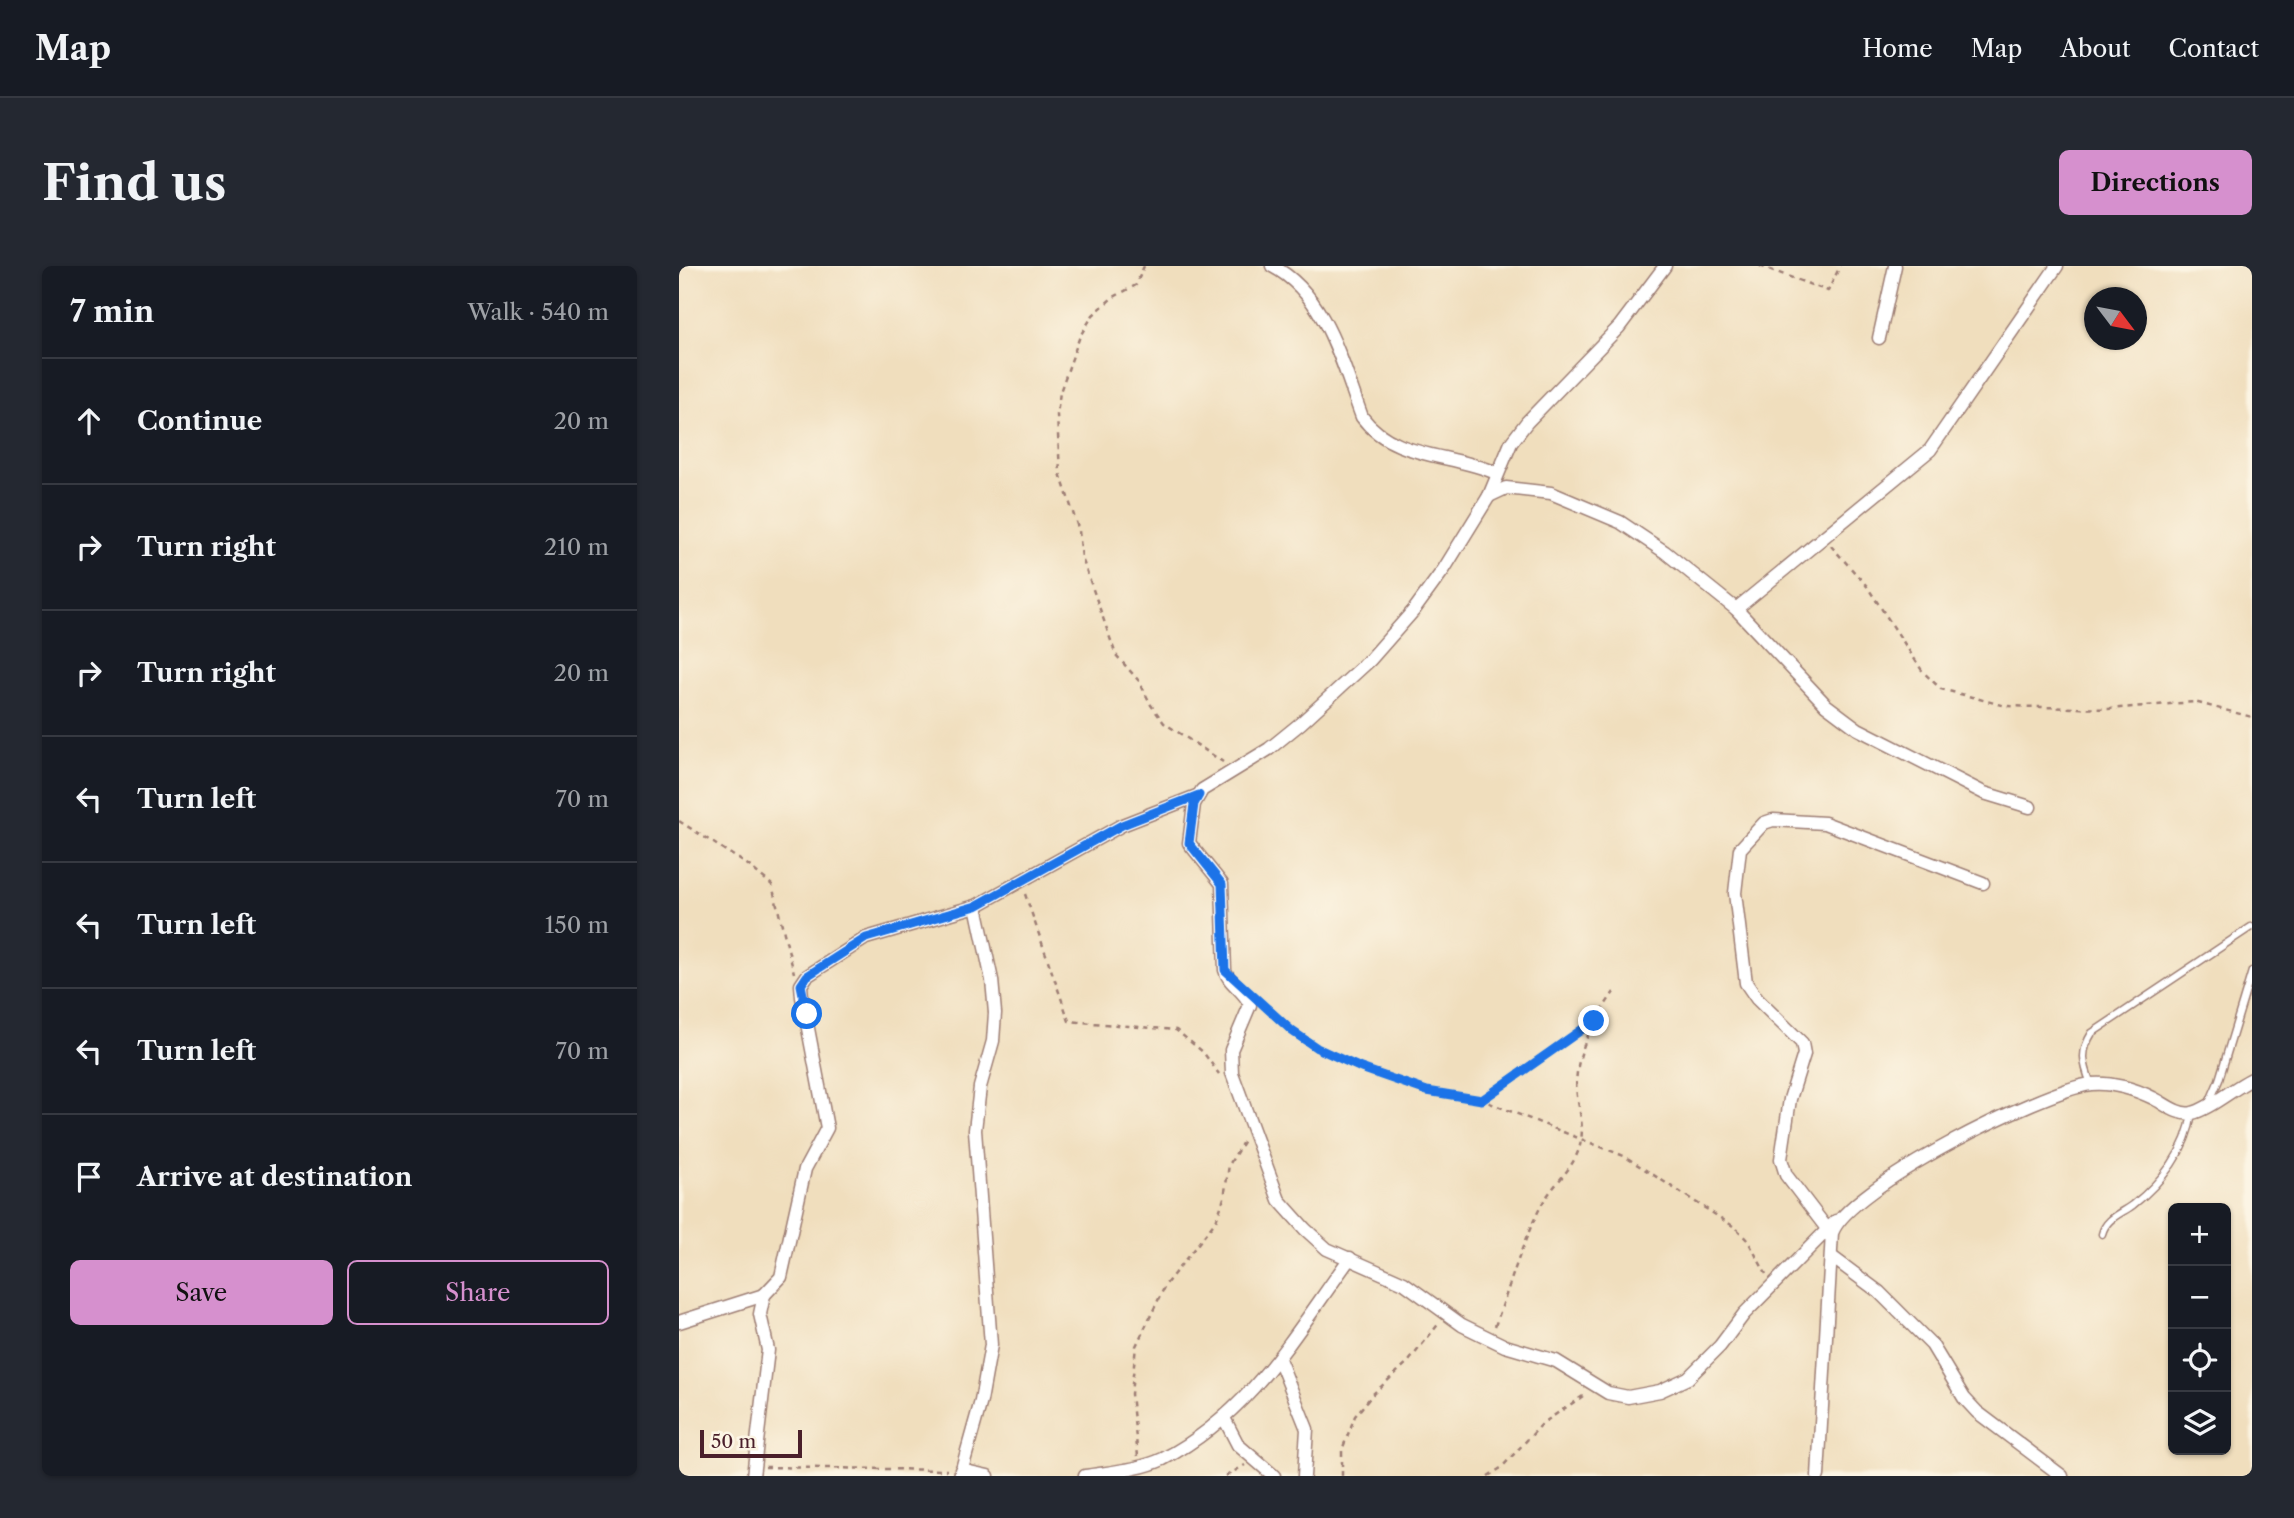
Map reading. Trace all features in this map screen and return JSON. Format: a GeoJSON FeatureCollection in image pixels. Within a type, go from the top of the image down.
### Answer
{"type":"FeatureCollection","features":[{"type":"Feature","properties":{"kind":"street"},"geometry":{"type":"LineString","coordinates":[[1272,266],[1290,275],[1318,309],[1362,417],[1373,432],[1397,447],[1463,460],[1496,473]]}},
{"type":"Feature","properties":{"kind":"street"},"geometry":{"type":"LineString","coordinates":[[1665,266],[1619,327],[1527,422],[1511,443],[1496,473],[1489,496],[1444,569],[1370,660],[1269,749],[1202,790],[1194,804],[1189,843],[1222,884],[1225,970],[1228,978],[1249,1000],[1248,1010],[1230,1059],[1232,1073],[1279,1199],[1327,1249],[1404,1283],[1448,1312],[1462,1325],[1490,1340],[1556,1361],[1596,1387],[1628,1397],[1660,1391],[1688,1378],[1848,1208],[1934,1150],[2020,1110],[2091,1084],[2117,1086],[2151,1097],[2178,1112],[2192,1113],[2252,1079]]}},
{"type":"Feature","properties":{"kind":"street"},"geometry":{"type":"LineString","coordinates":[[1878,338],[1895,266]]}},
{"type":"Feature","properties":{"kind":"street"},"geometry":{"type":"LineString","coordinates":[[1735,609],[1824,540],[1930,450],[2057,266]]}},
{"type":"Feature","properties":{"kind":"street"},"geometry":{"type":"LineString","coordinates":[[1489,496],[1506,488],[1551,493],[1620,522],[1665,552],[1735,609],[1826,705],[1858,729],[1985,793],[2030,807]]}},
{"type":"Feature","properties":{"kind":"street"},"geometry":{"type":"LineString","coordinates":[[679,1322],[764,1295],[781,1277],[805,1169],[827,1128],[827,1112],[815,1075],[801,985],[807,976],[866,938],[976,906],[1122,825],[1199,795]]}},
{"type":"Feature","properties":{"kind":"street"},"geometry":{"type":"LineString","coordinates":[[1818,1476],[1832,1225],[1786,1175],[1781,1159],[1790,1099],[1804,1054],[1802,1043],[1757,999],[1746,983],[1735,893],[1740,849],[1764,824],[1773,820],[1825,823],[1983,883]]}},
{"type":"Feature","properties":{"kind":"street"},"geometry":{"type":"LineString","coordinates":[[976,906],[992,980],[995,1013],[993,1041],[980,1087],[975,1141],[991,1345],[981,1401],[961,1473],[988,1476]]}},
{"type":"Feature","properties":{"kind":"street"},"geometry":{"type":"LineString","coordinates":[[1832,1257],[1879,1292],[1932,1345],[1964,1398],[1977,1412],[2062,1476]]}},
{"type":"Feature","properties":{"kind":"street"},"geometry":{"type":"LineString","coordinates":[[1085,1476],[1161,1460],[1224,1418],[1279,1359],[1350,1258]]}},
{"type":"Feature","properties":{"kind":"street"},"geometry":{"type":"LineString","coordinates":[[754,1471],[768,1350],[760,1314],[764,1295]]}},
{"type":"Feature","properties":{"kind":"street"},"geometry":{"type":"LineString","coordinates":[[1279,1359],[1307,1429],[1304,1476]]}},
{"type":"Feature","properties":{"kind":"street"},"geometry":{"type":"LineString","coordinates":[[1224,1418],[1233,1437],[1254,1460],[1274,1476]]}},
{"type":"Feature","properties":{"kind":"lane"},"geometry":{"type":"LineString","coordinates":[[2091,1084],[2083,1062],[2083,1047],[2092,1033],[2251,927]]}},
{"type":"Feature","properties":{"kind":"lane"},"geometry":{"type":"LineString","coordinates":[[2208,1105],[2219,1080],[2252,971]]}},
{"type":"Feature","properties":{"kind":"lane"},"geometry":{"type":"LineString","coordinates":[[2102,1234],[2111,1219],[2135,1204],[2174,1160],[2189,1133],[2192,1113]]}},
{"type":"Feature","properties":{"kind":"path"},"geometry":{"type":"LineString","coordinates":[[1145,266],[1136,285],[1112,298],[1093,314],[1076,345],[1060,392],[1057,415],[1060,473],[1079,531],[1082,558],[1117,655],[1139,681],[1150,705],[1164,723],[1190,738],[1216,759],[1236,768]]}},
{"type":"Feature","properties":{"kind":"path"},"geometry":{"type":"LineString","coordinates":[[1760,266],[1828,291],[1840,266]]}},
{"type":"Feature","properties":{"kind":"path"},"geometry":{"type":"LineString","coordinates":[[1824,540],[1866,585],[1923,672],[1941,689],[2007,706],[2108,709],[2194,702],[2252,717]]}},
{"type":"Feature","properties":{"kind":"path"},"geometry":{"type":"LineString","coordinates":[[679,821],[748,865],[772,885],[790,965],[801,985]]}},
{"type":"Feature","properties":{"kind":"path"},"geometry":{"type":"LineString","coordinates":[[1019,881],[1069,1021],[1176,1030],[1203,1052],[1220,1076]]}},
{"type":"Feature","properties":{"kind":"path"},"geometry":{"type":"LineString","coordinates":[[1490,1340],[1523,1245],[1543,1202],[1563,1180],[1574,1161],[1582,1137],[1577,1074],[1594,1021],[1614,992]]}},
{"type":"Feature","properties":{"kind":"path"},"geometry":{"type":"LineString","coordinates":[[1261,1002],[1303,1040],[1361,1068],[1427,1091],[1482,1100],[1548,1128],[1582,1137],[1624,1156],[1736,1228],[1760,1260],[1772,1286]]}},
{"type":"Feature","properties":{"kind":"path"},"geometry":{"type":"LineString","coordinates":[[1482,1100],[1594,1021]]}},
{"type":"Feature","properties":{"kind":"path"},"geometry":{"type":"LineString","coordinates":[[1139,1466],[1131,1394],[1136,1346],[1166,1284],[1216,1221],[1224,1198],[1229,1165],[1252,1125]]}},
{"type":"Feature","properties":{"kind":"path"},"geometry":{"type":"LineString","coordinates":[[1342,1476],[1342,1450],[1355,1416],[1373,1394],[1409,1361],[1448,1312]]}},
{"type":"Feature","properties":{"kind":"path"},"geometry":{"type":"LineString","coordinates":[[1487,1476],[1501,1468],[1543,1423],[1596,1387]]}},
{"type":"Feature","properties":{"kind":"path"},"geometry":{"type":"LineString","coordinates":[[1226,1476],[1254,1460]]}},
{"type":"Feature","properties":{"kind":"path"},"geometry":{"type":"LineString","coordinates":[[754,1471],[961,1473]]}},
{"type":"Feature","properties":{"kind":"route"},"geometry":{"type":"LineString","coordinates":[[807,1014],[801,985],[807,976],[866,938],[976,906],[1122,825],[1199,795],[1194,804],[1188,832],[1189,843],[1222,884],[1225,898],[1225,970],[1303,1040],[1361,1068],[1427,1091],[1482,1100],[1594,1021]]}}]}
